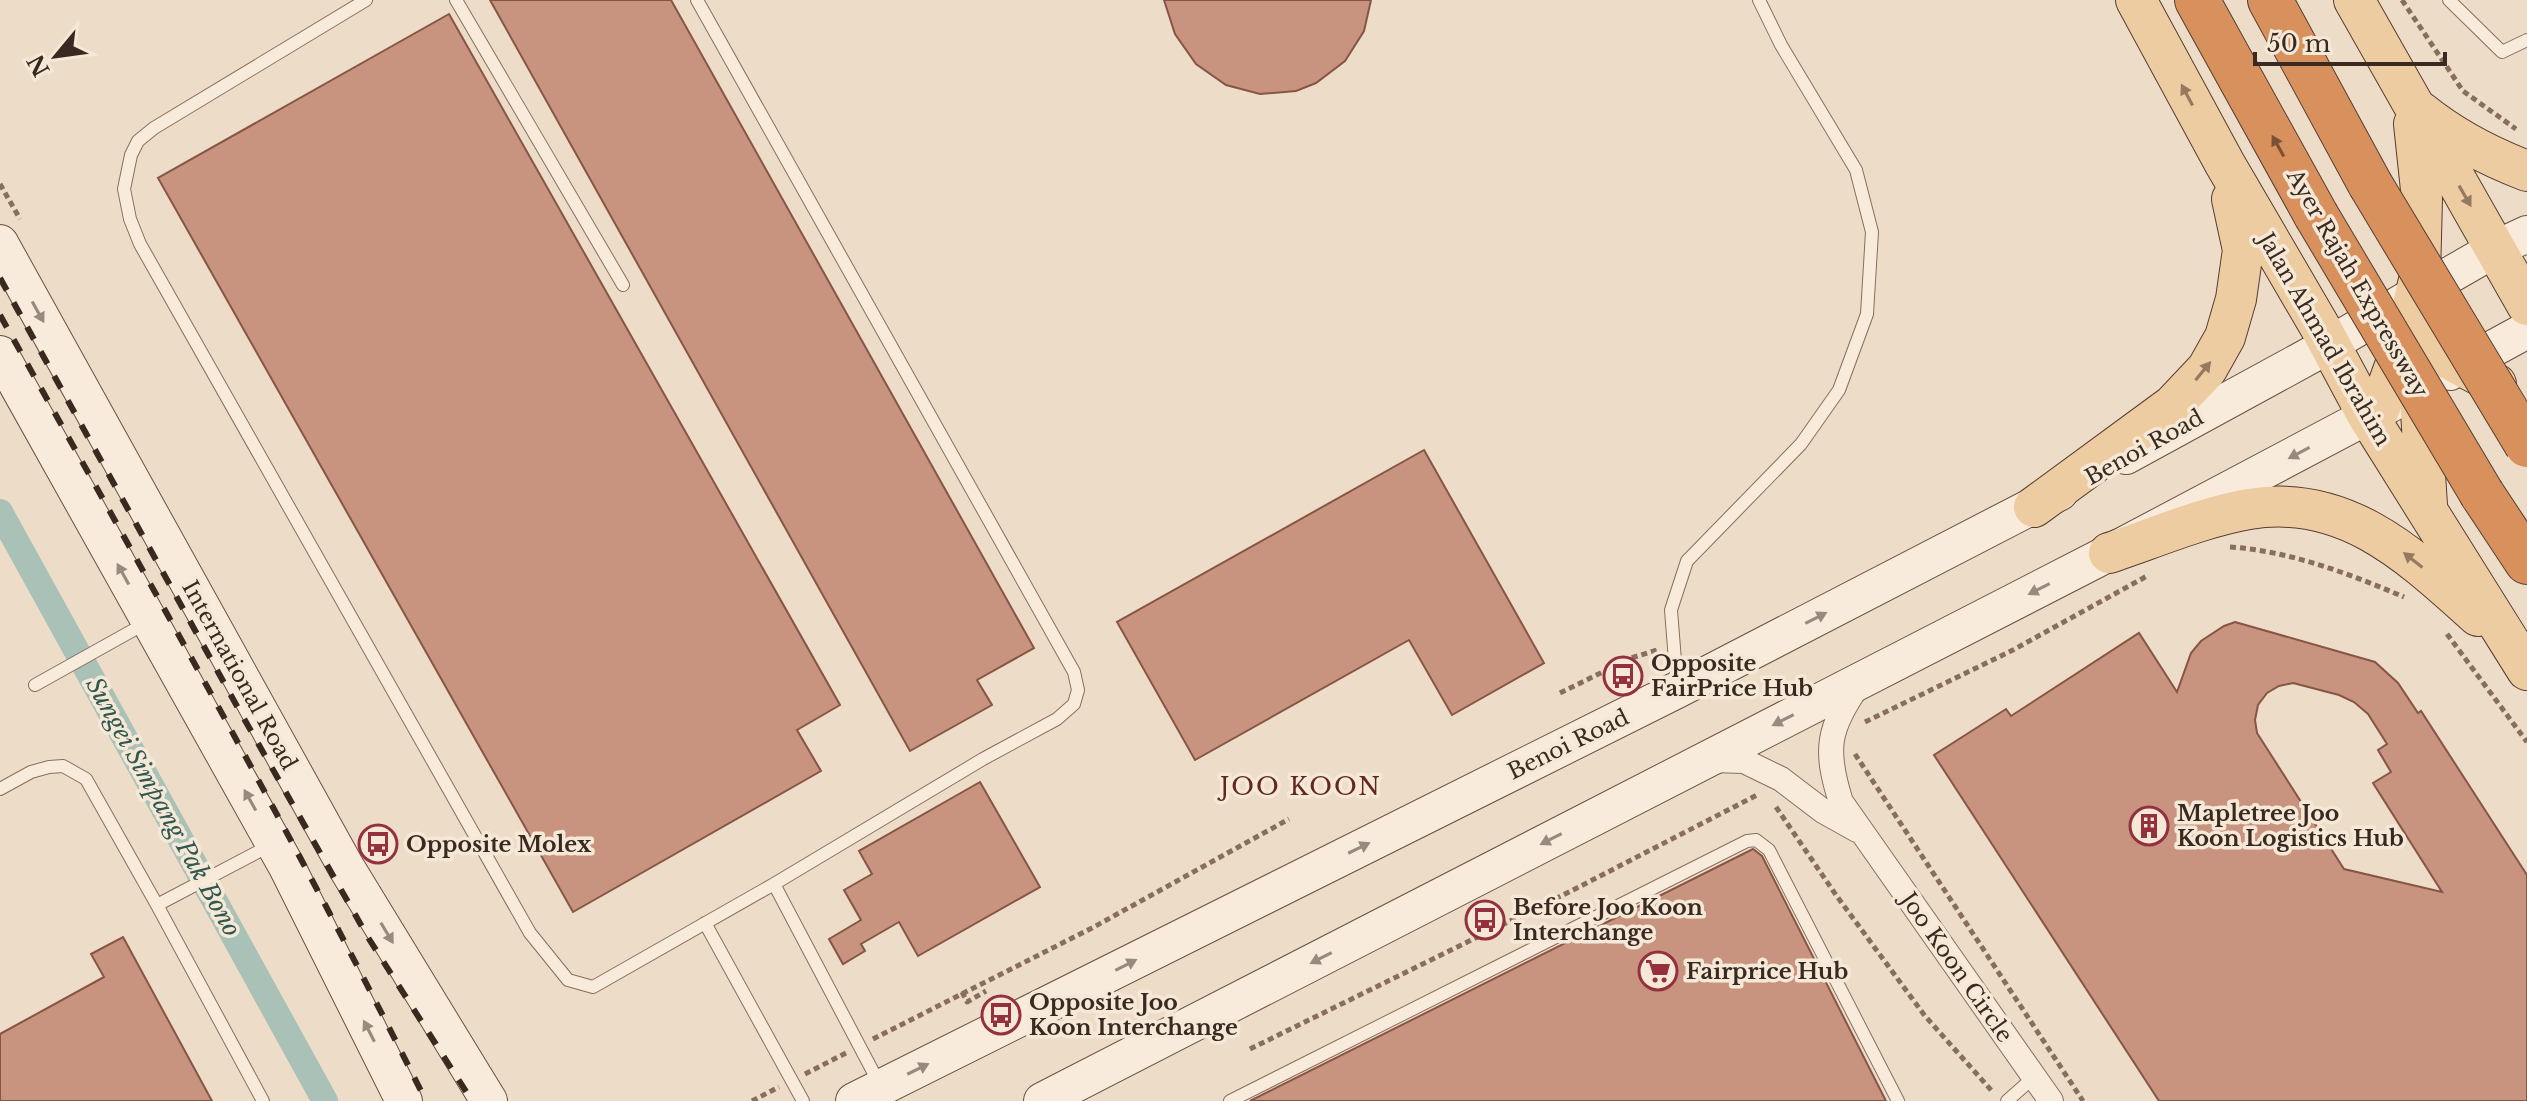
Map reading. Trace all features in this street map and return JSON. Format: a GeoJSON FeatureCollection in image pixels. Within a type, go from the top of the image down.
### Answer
{"type":"FeatureCollection","features":[{"type":"Feature","properties":{"kind":"highway","name":"Ayer Rajah Expressway"},"geometry":{"type":"LineString","coordinates":[[2197,0],[2316,215],[2482,494],[2527,562]]}},
{"type":"Feature","properties":{"kind":"highway"},"geometry":{"type":"LineString","coordinates":[[2270,0],[2370,184],[2527,445]]}},
{"type":"Feature","properties":{"kind":"main road","name":"Jalan Ahmad Ibrahim"},"geometry":{"type":"LineString","coordinates":[[2136,0],[2259,223],[2374,413],[2428,512],[2520,659]]}},
{"type":"Feature","properties":{"kind":"main road"},"geometry":{"type":"LineString","coordinates":[[2354,0],[2411,104],[2511,241],[2527,305]]}},
{"type":"Feature","properties":{"kind":"main road"},"geometry":{"type":"LineString","coordinates":[[2411,104],[2446,131],[2492,157],[2527,171]]}},
{"type":"Feature","properties":{"kind":"main road"},"geometry":{"type":"LineString","coordinates":[[2374,413],[2410,317],[2420,276],[2422,199],[2411,104]]}},
{"type":"Feature","properties":{"kind":"main road"},"geometry":{"type":"LineString","coordinates":[[2034,507],[2173,405],[2207,369],[2219,348],[2236,299],[2243,250],[2225,164]]}},
{"type":"Feature","properties":{"kind":"main road"},"geometry":{"type":"LineString","coordinates":[[2259,223],[2299,260],[2371,304],[2410,317],[2477,357],[2527,403]]}},
{"type":"Feature","properties":{"kind":"main road","name":"Benoi Road"},"geometry":{"type":"LineString","coordinates":[[867,1094],[1677,690],[2034,507],[2329,343],[2410,317],[2511,241]]}},
{"type":"Feature","properties":{"kind":"main road","name":"International Road"},"geometry":{"type":"LineString","coordinates":[[0,243],[346,867],[485,1091]]}},
{"type":"Feature","properties":{"kind":"main road"},"geometry":{"type":"LineString","coordinates":[[2410,317],[2428,512]]}},
{"type":"Feature","properties":{"kind":"main road"},"geometry":{"type":"LineString","coordinates":[[1042,1101],[2109,553],[2527,330]]}},
{"type":"Feature","properties":{"kind":"main road"},"geometry":{"type":"LineString","coordinates":[[0,354],[134,630],[404,1101]]}},
{"type":"Feature","properties":{"kind":"main road"},"geometry":{"type":"LineString","coordinates":[[2109,553],[2248,509],[2287,506],[2323,511],[2373,531],[2410,557],[2520,659]]}},
{"type":"Feature","properties":{"kind":"street","name":"Joo Koon Circle"},"geometry":{"type":"LineString","coordinates":[[1863,679],[1841,709],[1832,731],[1839,737],[1832,776],[1841,802],[2051,1101]]}},
{"type":"Feature","properties":{"kind":"street","name":"Joo Koon Circle"},"geometry":{"type":"LineString","coordinates":[[1704,760],[1744,761],[1766,782],[1781,779],[1823,811],[1862,833]]}},
{"type":"Feature","properties":{"kind":"lane"},"geometry":{"type":"LineString","coordinates":[[366,0],[154,128],[138,141],[131,155],[124,189],[130,219],[140,244],[530,933],[568,980],[593,987],[1057,719],[1074,704],[1078,690],[1074,672],[697,0]]}},
{"type":"Feature","properties":{"kind":"lane"},"geometry":{"type":"LineString","coordinates":[[456,0],[623,285]]}},
{"type":"Feature","properties":{"kind":"lane"},"geometry":{"type":"LineString","coordinates":[[1677,690],[1671,610],[1687,561],[1801,444],[1839,390],[1867,314],[1872,232],[1856,170],[1781,45],[1759,0]]}},
{"type":"Feature","properties":{"kind":"lane"},"geometry":{"type":"LineString","coordinates":[[2449,0],[2502,52],[2527,40]]}},
{"type":"Feature","properties":{"kind":"lane"},"geometry":{"type":"LineString","coordinates":[[35,685],[134,630]]}},
{"type":"Feature","properties":{"kind":"lane"},"geometry":{"type":"LineString","coordinates":[[0,789],[31,772],[49,767],[63,766],[86,779],[158,905],[263,1101]]}},
{"type":"Feature","properties":{"kind":"lane"},"geometry":{"type":"LineString","coordinates":[[1230,1101],[1747,841],[1756,840],[1769,850],[1898,1101]]}},
{"type":"Feature","properties":{"kind":"lane"},"geometry":{"type":"LineString","coordinates":[[158,905],[260,851]]}},
{"type":"Feature","properties":{"kind":"lane"},"geometry":{"type":"LineString","coordinates":[[774,884],[860,1046],[867,1094]]}},
{"type":"Feature","properties":{"kind":"lane"},"geometry":{"type":"LineString","coordinates":[[705,923],[803,1101]]}},
{"type":"Feature","properties":{"kind":"lane"},"geometry":{"type":"LineString","coordinates":[[2004,1101],[2034,1077]]}},
{"type":"Feature","properties":{"kind":"path"},"geometry":{"type":"LineString","coordinates":[[2402,0],[2463,91],[2520,132]]}},
{"type":"Feature","properties":{"kind":"path"},"geometry":{"type":"LineString","coordinates":[[2225,547],[2249,549],[2306,562],[2360,578],[2413,601]]}},
{"type":"Feature","properties":{"kind":"path"},"geometry":{"type":"LineString","coordinates":[[2083,1101],[1849,744],[1839,737],[2013,650],[2153,573]]}},
{"type":"Feature","properties":{"kind":"path"},"geometry":{"type":"LineString","coordinates":[[2445,631],[2527,742]]}},
{"type":"Feature","properties":{"kind":"path"},"geometry":{"type":"LineString","coordinates":[[1560,693],[1644,652],[1674,646]]}},
{"type":"Feature","properties":{"kind":"path"},"geometry":{"type":"LineString","coordinates":[[1250,1049],[1573,890],[1766,782],[1925,1016],[2004,1101]]}},
{"type":"Feature","properties":{"kind":"path"},"geometry":{"type":"LineString","coordinates":[[752,1101],[1092,928],[1289,819]]}},
{"type":"Feature","properties":{"kind":"path"},"geometry":{"type":"LineString","coordinates":[[962,992],[967,1002],[986,991]]}},
{"type":"Feature","properties":{"kind":"building"},"geometry":{"type":"Polygon","coordinates":[[[490,0],[671,0],[1034,648],[977,680],[992,705],[910,751],[490,0]]]}},
{"type":"Feature","properties":{"kind":"building"},"geometry":{"type":"Polygon","coordinates":[[[1164,0],[1371,0],[1364,31],[1345,61],[1316,83],[1296,91],[1260,94],[1226,85],[1196,64],[1175,34],[1164,0]]]}},
{"type":"Feature","properties":{"kind":"building"},"geometry":{"type":"Polygon","coordinates":[[[449,14],[840,705],[797,730],[821,771],[573,912],[158,178],[449,14]]]}},
{"type":"Feature","properties":{"kind":"building"},"geometry":{"type":"Polygon","coordinates":[[[1424,450],[1544,663],[1452,715],[1409,640],[1195,760],[1117,622],[1424,450]]]}},
{"type":"Feature","properties":{"kind":"building","name":"Mapletree Joo Koon Logistics Hub"},"geometry":{"type":"Polygon","coordinates":[[[2235,622],[2375,662],[2398,683],[2418,713],[2421,711],[2527,875],[2527,1101],[2159,1101],[1934,755],[2006,709],[2011,716],[2139,633],[2177,692],[2191,653],[2201,641],[2235,622]],[[2293,683],[2279,686],[2267,693],[2258,705],[2255,720],[2257,733],[2344,869],[2442,892],[2373,783],[2391,772],[2378,750],[2387,744],[2368,714],[2339,695],[2293,683]]]}},
{"type":"Feature","properties":{"kind":"building"},"geometry":{"type":"Polygon","coordinates":[[[980,782],[1040,887],[918,956],[899,922],[861,944],[865,951],[843,964],[829,939],[861,920],[844,890],[872,874],[859,851],[980,782]]]}},
{"type":"Feature","properties":{"kind":"building","name":"Fairprice Hub"},"geometry":{"type":"Polygon","coordinates":[[[1753,849],[1762,856],[1886,1101],[1250,1101],[1753,849]]]}},
{"type":"Feature","properties":{"kind":"building"},"geometry":{"type":"Polygon","coordinates":[[[123,937],[212,1101],[0,1101],[0,1034],[104,977],[91,954],[123,937]]]}},
{"type":"Feature","properties":{"kind":"waterway","name":"Sungei Simpang Pak Bono"},"geometry":{"type":"LineString","coordinates":[[0,512],[325,1101]]}},
{"type":"Feature","properties":{"kind":"railway"},"geometry":{"type":"LineString","coordinates":[[0,278],[369,939],[472,1101]]}},
{"type":"Feature","properties":{"kind":"railway"},"geometry":{"type":"LineString","coordinates":[[0,315],[271,804],[426,1101]]}},
{"type":"Feature","properties":{"kind":"place","name":"Opposite FairPrice Hub"},"geometry":{"type":"Point","coordinates":[1623,676]}},
{"type":"Feature","properties":{"kind":"place","name":"Mapletree Joo Koon Logistics Hub"},"geometry":{"type":"Point","coordinates":[2149,826]}},
{"type":"Feature","properties":{"kind":"place","name":"Opposite Molex"},"geometry":{"type":"Point","coordinates":[378,844]}},
{"type":"Feature","properties":{"kind":"place","name":"Before Joo Koon Interchange"},"geometry":{"type":"Point","coordinates":[1485,920]}},
{"type":"Feature","properties":{"kind":"place","name":"Fairprice Hub"},"geometry":{"type":"Point","coordinates":[1658,971]}},
{"type":"Feature","properties":{"kind":"place","name":"Opposite Joo Koon Interchange"},"geometry":{"type":"Point","coordinates":[1001,1015]}},
{"type":"Feature","properties":{"kind":"district","name":"JOO KOON"},"geometry":{"type":"Point","coordinates":[1301,787]}}]}
